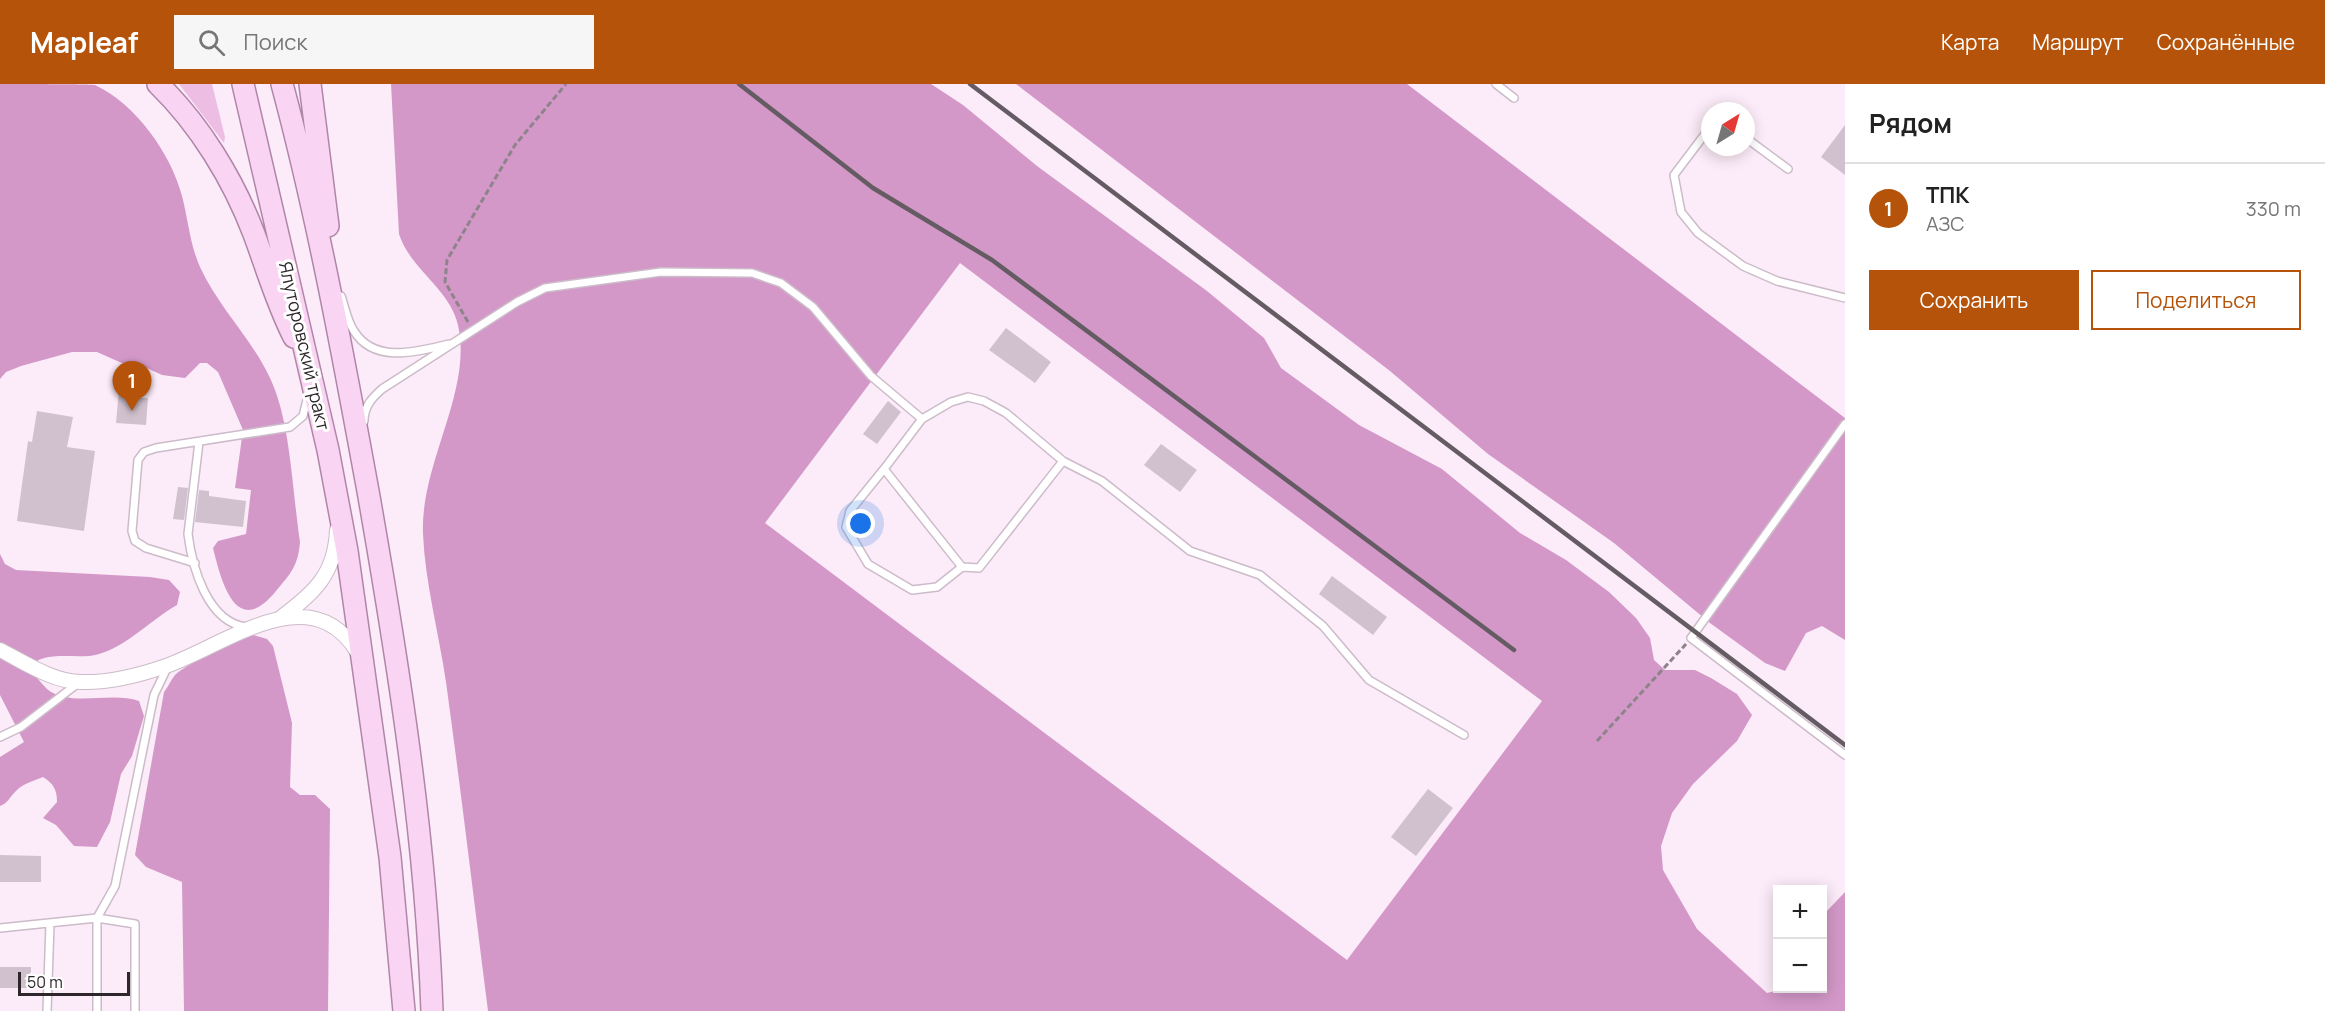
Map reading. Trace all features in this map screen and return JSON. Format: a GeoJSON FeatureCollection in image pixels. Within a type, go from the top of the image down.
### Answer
{"type":"FeatureCollection","features":[{"type":"Feature","properties":{"kind":"main road"},"geometry":{"type":"LineString","coordinates":[[158,84],[193,122],[233,190],[253,232],[282,314],[310,371]]}},
{"type":"Feature","properties":{"kind":"main road","name":"Ялуторовский тракт"},"geometry":{"type":"LineString","coordinates":[[243,84],[310,371],[338,504],[357,611],[390,857],[404,1011]]}},
{"type":"Feature","properties":{"kind":"main road","name":"Ялуторовский тракт"},"geometry":{"type":"LineString","coordinates":[[282,84],[343,360],[388,603],[421,855],[432,1011]]}},
{"type":"Feature","properties":{"kind":"main road"},"geometry":{"type":"LineString","coordinates":[[310,84],[343,360]]}},
{"type":"Feature","properties":{"kind":"main road"},"geometry":{"type":"LineString","coordinates":[[307,189],[334,276]]}},
{"type":"Feature","properties":{"kind":"street"},"geometry":{"type":"LineString","coordinates":[[279,619],[304,600],[328,571],[334,557],[338,504]]}},
{"type":"Feature","properties":{"kind":"street"},"geometry":{"type":"LineString","coordinates":[[0,650],[48,674],[79,682],[118,678],[168,665],[252,627],[279,619],[313,618],[327,621],[349,639],[365,664]]}},
{"type":"Feature","properties":{"kind":"street"},"geometry":{"type":"LineString","coordinates":[[430,963],[437,1011]]}},
{"type":"Feature","properties":{"kind":"street"},"geometry":{"type":"LineString","coordinates":[[399,1011],[400,964]]}},
{"type":"Feature","properties":{"kind":"lane"},"geometry":{"type":"LineString","coordinates":[[1496,84],[1514,98]]}},
{"type":"Feature","properties":{"kind":"lane"},"geometry":{"type":"LineString","coordinates":[[1701,139],[1674,175],[1681,213],[1698,233],[1743,266],[1777,281],[1845,298]]}},
{"type":"Feature","properties":{"kind":"lane"},"geometry":{"type":"LineString","coordinates":[[1755,145],[1788,169]]}},
{"type":"Feature","properties":{"kind":"lane"},"geometry":{"type":"LineString","coordinates":[[388,603],[382,525],[363,417],[365,408],[382,389],[532,294],[562,284],[661,272],[752,273],[781,283],[813,307],[871,376],[922,419]]}},
{"type":"Feature","properties":{"kind":"lane"},"geometry":{"type":"LineString","coordinates":[[334,276],[354,332],[378,350],[411,353],[458,341]]}},
{"type":"Feature","properties":{"kind":"lane"},"geometry":{"type":"LineString","coordinates":[[195,563],[146,549],[135,541],[132,531],[138,460],[144,452],[296,424],[305,411],[310,371]]}},
{"type":"Feature","properties":{"kind":"lane"},"geometry":{"type":"LineString","coordinates":[[1063,461],[980,568],[962,567],[937,587],[912,590],[868,564],[846,527],[850,511],[922,419],[951,402],[968,397],[984,401],[1006,412],[1063,461],[1102,481],[1190,550],[1260,575],[1323,626],[1369,680],[1464,735]]}},
{"type":"Feature","properties":{"kind":"lane"},"geometry":{"type":"LineString","coordinates":[[1845,424],[1691,638],[1845,755]]}},
{"type":"Feature","properties":{"kind":"lane"},"geometry":{"type":"LineString","coordinates":[[200,442],[188,534],[195,563],[204,591],[214,607],[238,626],[252,627]]}},
{"type":"Feature","properties":{"kind":"lane"},"geometry":{"type":"LineString","coordinates":[[884,469],[962,567]]}},
{"type":"Feature","properties":{"kind":"lane"},"geometry":{"type":"LineString","coordinates":[[97,1011],[97,918],[116,886],[154,694],[168,665]]}},
{"type":"Feature","properties":{"kind":"lane"},"geometry":{"type":"LineString","coordinates":[[0,737],[21,727],[79,682]]}},
{"type":"Feature","properties":{"kind":"lane"},"geometry":{"type":"LineString","coordinates":[[0,928],[97,918],[135,924],[135,1011]]}},
{"type":"Feature","properties":{"kind":"lane"},"geometry":{"type":"LineString","coordinates":[[47,1011],[50,924]]}},
{"type":"Feature","properties":{"kind":"path"},"geometry":{"type":"LineString","coordinates":[[473,332],[445,282],[447,260],[515,145],[566,84]]}},
{"type":"Feature","properties":{"kind":"path"},"geometry":{"type":"LineString","coordinates":[[1597,741],[1691,638]]}},
{"type":"Feature","properties":{"kind":"shaded area"},"geometry":{"type":"Polygon","coordinates":[[[0,84],[95,85],[124,104],[138,117],[170,164],[182,196],[191,241],[200,267],[208,283],[268,373],[285,425],[300,542],[299,550],[290,574],[262,604],[251,610],[241,608],[233,601],[221,577],[213,548],[218,541],[246,534],[251,490],[235,488],[243,430],[218,372],[207,363],[200,363],[185,378],[162,375],[138,364],[124,364],[97,352],[72,352],[21,366],[6,372],[0,379],[0,84]]]}},
{"type":"Feature","properties":{"kind":"shaded area"},"geometry":{"type":"Polygon","coordinates":[[[179,84],[212,84],[225,137],[224,143],[179,84]]]}},
{"type":"Feature","properties":{"kind":"shaded area"},"geometry":{"type":"Polygon","coordinates":[[[391,84],[931,84],[963,105],[1037,166],[1207,291],[1264,338],[1281,368],[1359,425],[1442,469],[1520,533],[1566,560],[1609,592],[1636,618],[1650,638],[1654,660],[1665,670],[1695,670],[1737,694],[1752,715],[1737,741],[1693,784],[1672,813],[1661,846],[1663,870],[1697,929],[1767,993],[1827,993],[1827,911],[1845,892],[1845,1011],[488,1011],[446,682],[429,589],[423,534],[424,507],[429,481],[453,401],[461,350],[454,312],[404,246],[399,234],[391,84]],[[960,263],[765,523],[1347,960],[1542,701],[960,263]]]}},
{"type":"Feature","properties":{"kind":"shaded area"},"geometry":{"type":"Polygon","coordinates":[[[1016,84],[1407,84],[1845,418],[1845,640],[1822,626],[1806,633],[1785,671],[1765,663],[1710,623],[1614,543],[1488,454],[1390,371],[1016,84]]]}},
{"type":"Feature","properties":{"kind":"shaded area"},"geometry":{"type":"Polygon","coordinates":[[[0,554],[5,564],[16,570],[150,577],[169,580],[180,592],[177,605],[129,639],[109,650],[90,656],[43,658],[28,668],[47,689],[56,695],[79,699],[128,698],[139,701],[144,716],[132,756],[121,774],[110,822],[97,847],[74,846],[56,825],[43,818],[57,802],[54,788],[43,777],[21,787],[0,806],[0,757],[24,742],[0,695],[0,554]]]}},
{"type":"Feature","properties":{"kind":"shaded area"},"geometry":{"type":"Polygon","coordinates":[[[253,635],[267,639],[273,646],[292,723],[290,787],[300,795],[315,795],[330,809],[328,1011],[184,1011],[182,882],[146,867],[135,855],[164,692],[175,675],[190,664],[224,646],[253,635]]]}},
{"type":"Feature","properties":{"kind":"building"},"geometry":{"type":"Polygon","coordinates":[[[1845,125],[1845,175],[1821,157],[1845,125]]]}},
{"type":"Feature","properties":{"kind":"building"},"geometry":{"type":"Polygon","coordinates":[[[1006,328],[1051,362],[1035,383],[989,350],[1006,328]]]}},
{"type":"Feature","properties":{"kind":"building"},"geometry":{"type":"Polygon","coordinates":[[[121,368],[143,370],[140,398],[148,398],[146,425],[116,423],[121,368]]]}},
{"type":"Feature","properties":{"kind":"building"},"geometry":{"type":"Polygon","coordinates":[[[888,401],[901,412],[877,444],[863,434],[888,401]]]}},
{"type":"Feature","properties":{"kind":"building"},"geometry":{"type":"Polygon","coordinates":[[[37,411],[73,417],[67,447],[95,451],[84,531],[17,521],[28,441],[32,442],[37,411]]]}},
{"type":"Feature","properties":{"kind":"building"},"geometry":{"type":"Polygon","coordinates":[[[1161,444],[1197,470],[1180,492],[1144,465],[1161,444]]]}},
{"type":"Feature","properties":{"kind":"building"},"geometry":{"type":"Polygon","coordinates":[[[178,487],[188,488],[184,520],[173,519],[178,487]]]}},
{"type":"Feature","properties":{"kind":"building"},"geometry":{"type":"Polygon","coordinates":[[[199,490],[209,491],[209,496],[246,501],[243,527],[195,522],[199,490]]]}},
{"type":"Feature","properties":{"kind":"building"},"geometry":{"type":"Polygon","coordinates":[[[1332,576],[1387,617],[1373,635],[1319,594],[1332,576]]]}},
{"type":"Feature","properties":{"kind":"building"},"geometry":{"type":"Polygon","coordinates":[[[1428,789],[1453,808],[1416,856],[1391,837],[1428,789]]]}},
{"type":"Feature","properties":{"kind":"building"},"geometry":{"type":"Polygon","coordinates":[[[0,855],[41,856],[41,882],[0,882],[0,855]]]}},
{"type":"Feature","properties":{"kind":"building"},"geometry":{"type":"Polygon","coordinates":[[[0,967],[31,967],[31,988],[0,988],[0,967]]]}},
{"type":"Feature","properties":{"kind":"railway"},"geometry":{"type":"LineString","coordinates":[[739,84],[873,188],[992,260],[1514,650]]}},
{"type":"Feature","properties":{"kind":"railway"},"geometry":{"type":"LineString","coordinates":[[970,84],[1845,745]]}},
{"type":"Feature","properties":{"kind":"place","name":"ТПК"},"geometry":{"type":"Point","coordinates":[132,411]}}]}
